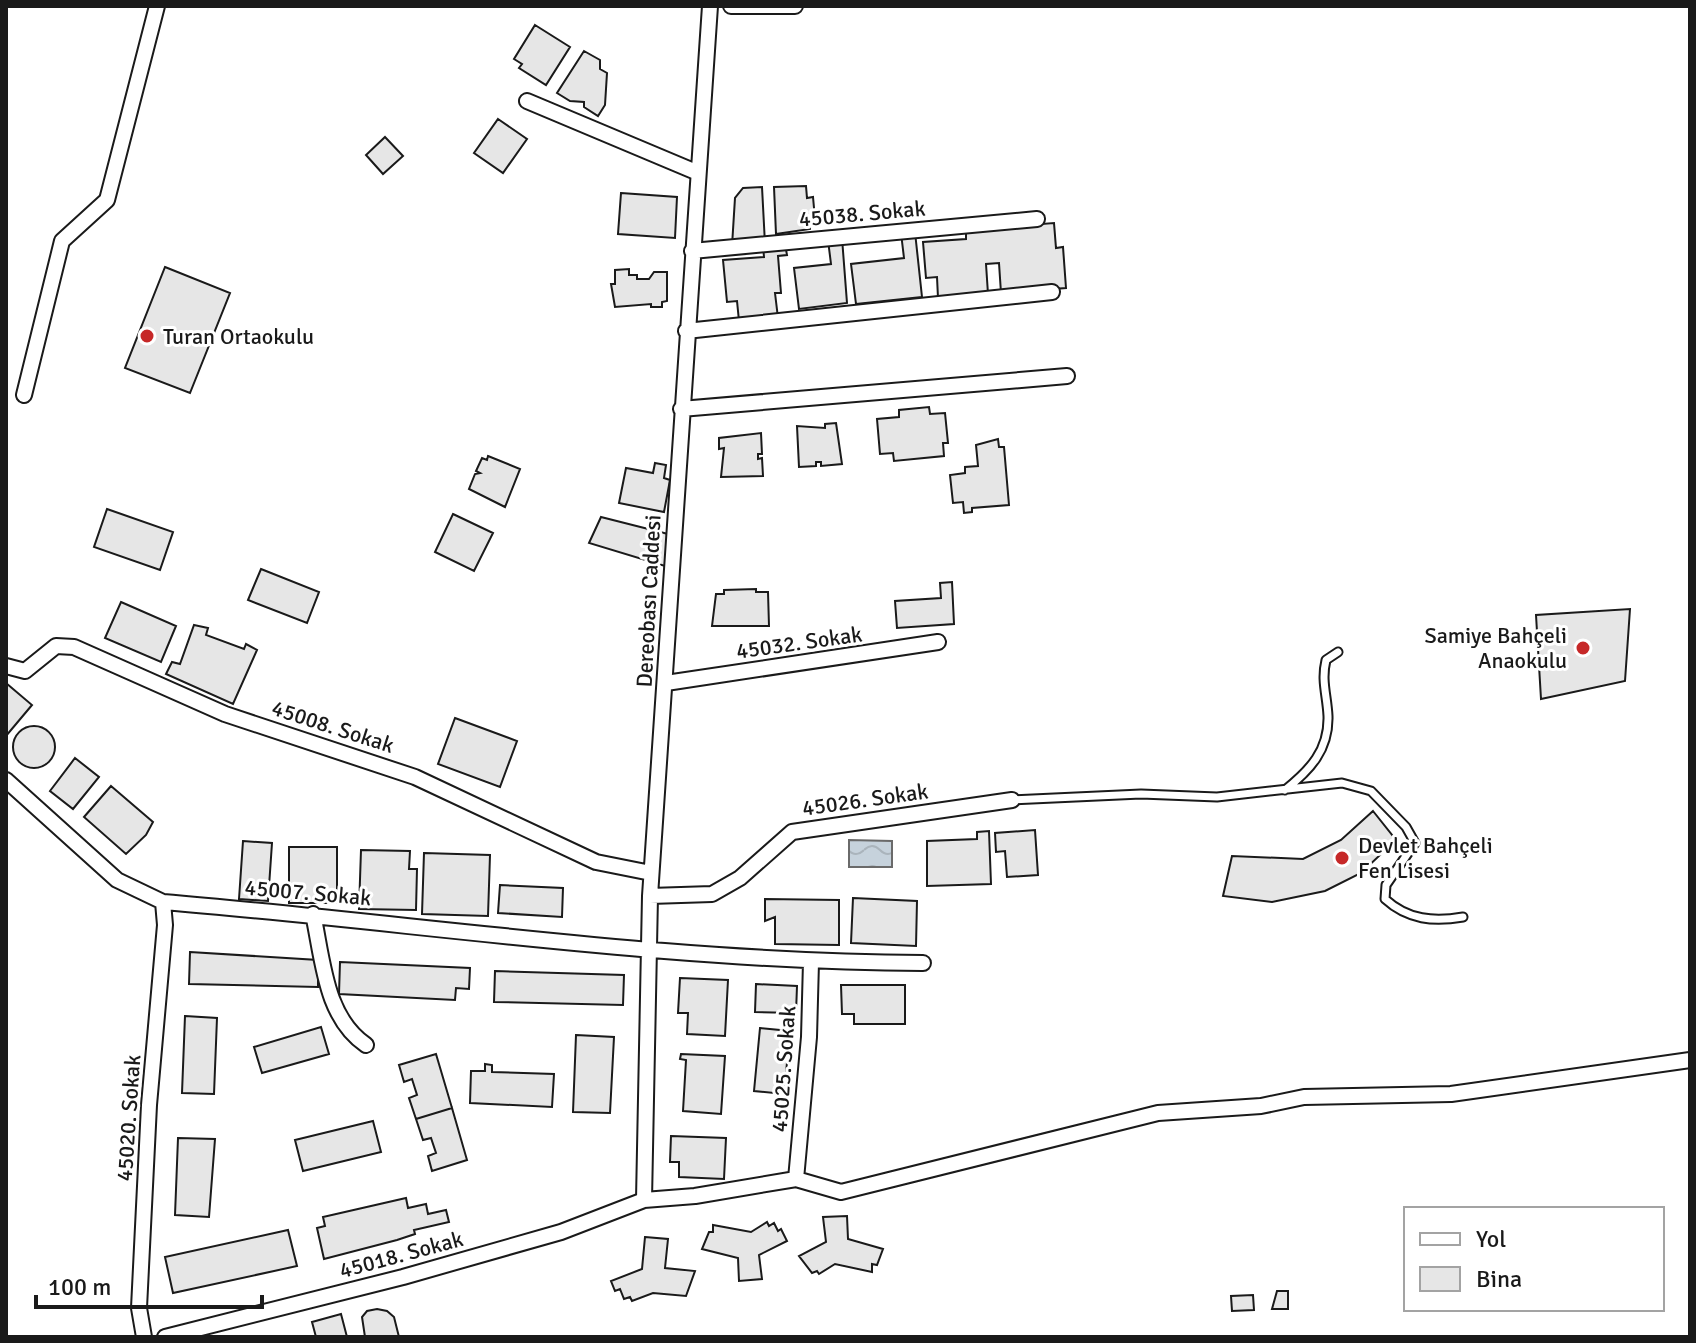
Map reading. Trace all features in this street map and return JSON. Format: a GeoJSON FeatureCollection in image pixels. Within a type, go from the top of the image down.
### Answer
{"type":"FeatureCollection","features":[{"type":"Feature","properties":{"kind":"street"},"geometry":{"type":"LineString","coordinates":[[24,395],[62,241],[107,200],[157,6]]}},
{"type":"Feature","properties":{"kind":"street","name":"Dereobası Caddesi"},"geometry":{"type":"LineString","coordinates":[[644,1200],[651,873],[666,683],[696,172],[710,6]]}},
{"type":"Feature","properties":{"kind":"street"},"geometry":{"type":"LineString","coordinates":[[731,6],[795,6]]}},
{"type":"Feature","properties":{"kind":"street"},"geometry":{"type":"LineString","coordinates":[[527,101],[696,172]]}},
{"type":"Feature","properties":{"kind":"street","name":"45038. Sokak"},"geometry":{"type":"LineString","coordinates":[[692,251],[1037,219]]}},
{"type":"Feature","properties":{"kind":"street"},"geometry":{"type":"LineString","coordinates":[[686,331],[1052,292]]}},
{"type":"Feature","properties":{"kind":"street"},"geometry":{"type":"LineString","coordinates":[[681,409],[1067,376]]}},
{"type":"Feature","properties":{"kind":"street","name":"45032. Sokak"},"geometry":{"type":"LineString","coordinates":[[666,683],[938,642]]}},
{"type":"Feature","properties":{"kind":"street","name":"45008. Sokak"},"geometry":{"type":"LineString","coordinates":[[6,666],[25,671],[56,646],[74,647],[225,714],[415,777],[596,862],[651,873]]}},
{"type":"Feature","properties":{"kind":"street","name":"45007. Sokak"},"geometry":{"type":"LineString","coordinates":[[6,780],[117,880],[163,902],[313,914],[648,949]]}},
{"type":"Feature","properties":{"kind":"street","name":"45026. Sokak"},"geometry":{"type":"LineString","coordinates":[[650,896],[712,894],[740,878],[792,832],[1012,800]]}},
{"type":"Feature","properties":{"kind":"street","name":"45020. Sokak"},"geometry":{"type":"LineString","coordinates":[[144,1337],[139,1308],[149,1105],[165,925],[163,902]]}},
{"type":"Feature","properties":{"kind":"street"},"geometry":{"type":"LineString","coordinates":[[313,914],[332,1003],[347,1032],[366,1045]]}},
{"type":"Feature","properties":{"kind":"street"},"geometry":{"type":"LineString","coordinates":[[648,949],[811,962],[923,963]]}},
{"type":"Feature","properties":{"kind":"street","name":"45025. Sokak"},"geometry":{"type":"LineString","coordinates":[[796,1179],[809,1037],[811,962]]}},
{"type":"Feature","properties":{"kind":"street"},"geometry":{"type":"LineString","coordinates":[[796,1179],[841,1192],[1158,1113],[1261,1106],[1304,1097],[1451,1094],[1690,1060]]}},
{"type":"Feature","properties":{"kind":"street","name":"45018. Sokak"},"geometry":{"type":"LineString","coordinates":[[165,1337],[489,1253],[561,1232],[644,1200],[695,1196],[796,1179]]}},
{"type":"Feature","properties":{"kind":"lane"},"geometry":{"type":"LineString","coordinates":[[1284,791],[1304,775],[1325,748],[1328,716],[1321,679],[1326,660],[1338,652]]}},
{"type":"Feature","properties":{"kind":"lane"},"geometry":{"type":"LineString","coordinates":[[1012,800],[1141,794],[1217,797],[1342,783],[1371,791],[1406,827],[1415,843],[1386,885],[1385,899],[1410,916],[1441,921],[1463,917]]}},
{"type":"Feature","properties":{"kind":"water"},"geometry":{"type":"Polygon","coordinates":[[[849,840],[892,841],[892,867],[849,867],[849,840]]]}},
{"type":"Feature","properties":{"kind":"building"},"geometry":{"type":"Polygon","coordinates":[[[535,25],[570,47],[546,85],[519,68],[522,64],[514,59],[535,25]]]}},
{"type":"Feature","properties":{"kind":"building"},"geometry":{"type":"Polygon","coordinates":[[[584,51],[600,60],[600,69],[607,73],[605,105],[598,116],[584,107],[584,102],[570,101],[557,93],[584,51]]]}},
{"type":"Feature","properties":{"kind":"building"},"geometry":{"type":"Polygon","coordinates":[[[498,119],[527,139],[503,173],[474,153],[498,119]]]}},
{"type":"Feature","properties":{"kind":"building"},"geometry":{"type":"Polygon","coordinates":[[[385,137],[403,156],[383,174],[366,155],[385,137]]]}},
{"type":"Feature","properties":{"kind":"building"},"geometry":{"type":"Polygon","coordinates":[[[806,186],[807,198],[813,197],[815,219],[810,219],[810,229],[776,234],[774,187],[806,186]]]}},
{"type":"Feature","properties":{"kind":"building"},"geometry":{"type":"Polygon","coordinates":[[[762,187],[765,244],[732,246],[735,198],[743,188],[762,187]]]}},
{"type":"Feature","properties":{"kind":"building"},"geometry":{"type":"Polygon","coordinates":[[[621,193],[677,197],[675,238],[618,234],[621,193]]]}},
{"type":"Feature","properties":{"kind":"building"},"geometry":{"type":"Polygon","coordinates":[[[1054,223],[1056,248],[1063,247],[1066,288],[1001,293],[999,263],[986,264],[988,294],[938,298],[937,277],[926,278],[923,242],[966,239],[966,230],[1054,223]]]}},
{"type":"Feature","properties":{"kind":"building"},"geometry":{"type":"Polygon","coordinates":[[[915,232],[922,297],[856,304],[851,264],[904,258],[901,233],[915,232]]]}},
{"type":"Feature","properties":{"kind":"building"},"geometry":{"type":"Polygon","coordinates":[[[842,238],[847,303],[799,309],[794,268],[831,264],[828,240],[842,238]]]}},
{"type":"Feature","properties":{"kind":"building"},"geometry":{"type":"Polygon","coordinates":[[[785,244],[787,255],[778,256],[781,293],[775,293],[778,318],[739,321],[737,301],[727,302],[723,260],[764,257],[763,246],[785,244]]]}},
{"type":"Feature","properties":{"kind":"building","name":"Turan Ortaokulu"},"geometry":{"type":"Polygon","coordinates":[[[165,267],[230,293],[190,393],[125,368],[165,267]]]}},
{"type":"Feature","properties":{"kind":"building"},"geometry":{"type":"Polygon","coordinates":[[[629,269],[629,275],[637,275],[637,279],[649,279],[654,272],[667,272],[667,301],[662,302],[662,307],[651,307],[651,304],[615,307],[611,284],[615,284],[615,270],[629,269]]]}},
{"type":"Feature","properties":{"kind":"building"},"geometry":{"type":"Polygon","coordinates":[[[929,407],[930,414],[945,413],[948,443],[943,443],[944,456],[894,461],[893,453],[880,454],[877,419],[899,417],[899,410],[929,407]]]}},
{"type":"Feature","properties":{"kind":"building"},"geometry":{"type":"Polygon","coordinates":[[[836,423],[842,464],[821,466],[821,462],[816,462],[816,466],[799,467],[797,426],[825,428],[825,424],[836,423]]]}},
{"type":"Feature","properties":{"kind":"building"},"geometry":{"type":"Polygon","coordinates":[[[761,433],[762,454],[758,454],[758,459],[762,458],[763,476],[721,477],[724,448],[719,449],[719,438],[761,433]]]}},
{"type":"Feature","properties":{"kind":"building"},"geometry":{"type":"Polygon","coordinates":[[[998,439],[999,447],[1004,447],[1009,505],[972,508],[972,512],[964,513],[963,502],[953,503],[950,475],[965,473],[965,467],[978,466],[976,445],[998,439]]]}},
{"type":"Feature","properties":{"kind":"building"},"geometry":{"type":"Polygon","coordinates":[[[488,456],[520,469],[505,507],[469,489],[475,474],[480,473],[476,471],[482,458],[487,460],[488,456]]]}},
{"type":"Feature","properties":{"kind":"building"},"geometry":{"type":"Polygon","coordinates":[[[655,463],[666,465],[664,478],[670,480],[664,512],[619,503],[626,468],[653,473],[655,463]]]}},
{"type":"Feature","properties":{"kind":"building"},"geometry":{"type":"Polygon","coordinates":[[[107,509],[173,532],[160,570],[94,547],[107,509]]]}},
{"type":"Feature","properties":{"kind":"building"},"geometry":{"type":"Polygon","coordinates":[[[453,514],[493,533],[474,571],[435,552],[453,514]]]}},
{"type":"Feature","properties":{"kind":"building"},"geometry":{"type":"Polygon","coordinates":[[[601,517],[672,535],[665,566],[589,543],[601,517]]]}},
{"type":"Feature","properties":{"kind":"building"},"geometry":{"type":"Polygon","coordinates":[[[261,569],[319,592],[307,623],[248,600],[261,569]]]}},
{"type":"Feature","properties":{"kind":"building"},"geometry":{"type":"Polygon","coordinates":[[[952,582],[954,624],[897,628],[895,601],[941,598],[940,583],[952,582]]]}},
{"type":"Feature","properties":{"kind":"building"},"geometry":{"type":"Polygon","coordinates":[[[756,589],[756,592],[768,592],[769,626],[712,626],[716,594],[724,594],[724,590],[756,589]]]}},
{"type":"Feature","properties":{"kind":"building"},"geometry":{"type":"Polygon","coordinates":[[[121,602],[176,626],[161,662],[105,638],[121,602]]]}},
{"type":"Feature","properties":{"kind":"building","name":"Samiye Bahçeli Anaokulu"},"geometry":{"type":"Polygon","coordinates":[[[1630,609],[1625,681],[1541,699],[1536,615],[1630,609]]]}},
{"type":"Feature","properties":{"kind":"building"},"geometry":{"type":"Polygon","coordinates":[[[194,625],[208,628],[206,635],[244,649],[246,644],[257,650],[233,704],[166,674],[172,662],[180,664],[194,625]]]}},
{"type":"Feature","properties":{"kind":"building"},"geometry":{"type":"Polygon","coordinates":[[[6,683],[32,705],[6,736],[6,683]]]}},
{"type":"Feature","properties":{"kind":"building"},"geometry":{"type":"Polygon","coordinates":[[[455,718],[517,741],[500,787],[438,764],[455,718]]]}},
{"type":"Feature","properties":{"kind":"building"},"geometry":{"type":"Polygon","coordinates":[[[34,726],[49,732],[55,747],[49,762],[34,768],[19,762],[13,747],[19,732],[34,726]]]}},
{"type":"Feature","properties":{"kind":"building"},"geometry":{"type":"Polygon","coordinates":[[[75,758],[99,777],[73,809],[50,791],[75,758]]]}},
{"type":"Feature","properties":{"kind":"building"},"geometry":{"type":"Polygon","coordinates":[[[111,786],[153,822],[146,835],[126,854],[84,817],[111,786]]]}},
{"type":"Feature","properties":{"kind":"building","name":"Devlet Bahçeli Fen Lisesi"},"geometry":{"type":"Polygon","coordinates":[[[1373,811],[1396,840],[1361,873],[1325,891],[1272,902],[1223,896],[1232,856],[1303,859],[1341,840],[1373,811]]]}},
{"type":"Feature","properties":{"kind":"building"},"geometry":{"type":"Polygon","coordinates":[[[1035,830],[1038,875],[1007,877],[1005,851],[996,852],[995,833],[1035,830]]]}},
{"type":"Feature","properties":{"kind":"building"},"geometry":{"type":"Polygon","coordinates":[[[989,831],[991,884],[927,886],[927,841],[977,839],[977,832],[989,831]]]}},
{"type":"Feature","properties":{"kind":"building"},"geometry":{"type":"Polygon","coordinates":[[[243,841],[272,843],[268,901],[239,899],[243,841]]]}},
{"type":"Feature","properties":{"kind":"building"},"geometry":{"type":"Polygon","coordinates":[[[289,847],[337,847],[337,903],[289,903],[289,847]]]}},
{"type":"Feature","properties":{"kind":"building"},"geometry":{"type":"Polygon","coordinates":[[[361,850],[410,851],[409,869],[417,869],[416,910],[359,909],[361,850]]]}},
{"type":"Feature","properties":{"kind":"building"},"geometry":{"type":"Polygon","coordinates":[[[424,853],[490,855],[488,916],[422,914],[424,853]]]}},
{"type":"Feature","properties":{"kind":"building"},"geometry":{"type":"Polygon","coordinates":[[[500,885],[563,888],[562,917],[498,913],[500,885]]]}},
{"type":"Feature","properties":{"kind":"building"},"geometry":{"type":"Polygon","coordinates":[[[853,898],[917,901],[916,946],[851,943],[853,898]]]}},
{"type":"Feature","properties":{"kind":"building"},"geometry":{"type":"Polygon","coordinates":[[[765,899],[839,900],[839,945],[775,944],[775,917],[765,921],[765,899]]]}},
{"type":"Feature","properties":{"kind":"building"},"geometry":{"type":"Polygon","coordinates":[[[190,952],[318,960],[318,987],[189,984],[190,952]]]}},
{"type":"Feature","properties":{"kind":"building"},"geometry":{"type":"Polygon","coordinates":[[[340,962],[470,968],[469,989],[456,988],[455,1000],[339,994],[340,962]]]}},
{"type":"Feature","properties":{"kind":"building"},"geometry":{"type":"Polygon","coordinates":[[[495,971],[624,975],[623,1005],[494,1002],[495,971]]]}},
{"type":"Feature","properties":{"kind":"building"},"geometry":{"type":"Polygon","coordinates":[[[680,978],[728,980],[725,1036],[687,1034],[688,1013],[678,1013],[680,978]]]}},
{"type":"Feature","properties":{"kind":"building"},"geometry":{"type":"Polygon","coordinates":[[[756,984],[797,986],[796,1013],[755,1012],[756,984]]]}},
{"type":"Feature","properties":{"kind":"building"},"geometry":{"type":"Polygon","coordinates":[[[841,985],[905,985],[905,1024],[854,1024],[854,1014],[842,1014],[841,985]]]}},
{"type":"Feature","properties":{"kind":"building"},"geometry":{"type":"Polygon","coordinates":[[[185,1016],[217,1018],[214,1094],[182,1093],[185,1016]]]}},
{"type":"Feature","properties":{"kind":"building"},"geometry":{"type":"Polygon","coordinates":[[[321,1027],[329,1054],[262,1073],[254,1047],[321,1027]]]}},
{"type":"Feature","properties":{"kind":"building"},"geometry":{"type":"Polygon","coordinates":[[[760,1028],[790,1031],[784,1094],[754,1091],[760,1028]]]}},
{"type":"Feature","properties":{"kind":"building"},"geometry":{"type":"Polygon","coordinates":[[[576,1035],[614,1037],[610,1113],[573,1112],[576,1035]]]}},
{"type":"Feature","properties":{"kind":"building"},"geometry":{"type":"Polygon","coordinates":[[[436,1054],[452,1108],[416,1119],[409,1098],[417,1095],[412,1079],[404,1082],[399,1065],[436,1054]]]}},
{"type":"Feature","properties":{"kind":"building"},"geometry":{"type":"Polygon","coordinates":[[[681,1054],[725,1056],[721,1114],[683,1111],[686,1060],[680,1059],[681,1054]]]}},
{"type":"Feature","properties":{"kind":"building"},"geometry":{"type":"Polygon","coordinates":[[[485,1064],[492,1065],[492,1072],[554,1074],[552,1107],[470,1103],[471,1071],[485,1071],[485,1064]]]}},
{"type":"Feature","properties":{"kind":"building"},"geometry":{"type":"Polygon","coordinates":[[[452,1108],[467,1160],[432,1171],[428,1156],[436,1153],[431,1138],[423,1140],[416,1119],[452,1108]]]}},
{"type":"Feature","properties":{"kind":"building"},"geometry":{"type":"Polygon","coordinates":[[[373,1121],[381,1152],[303,1171],[295,1140],[373,1121]]]}},
{"type":"Feature","properties":{"kind":"building"},"geometry":{"type":"Polygon","coordinates":[[[671,1136],[726,1138],[724,1179],[679,1177],[679,1162],[670,1162],[671,1136]]]}},
{"type":"Feature","properties":{"kind":"building"},"geometry":{"type":"Polygon","coordinates":[[[178,1138],[215,1139],[209,1217],[175,1215],[178,1138]]]}},
{"type":"Feature","properties":{"kind":"building"},"geometry":{"type":"Polygon","coordinates":[[[406,1198],[408,1208],[426,1204],[428,1214],[446,1210],[449,1222],[414,1230],[415,1234],[397,1240],[324,1259],[317,1228],[325,1226],[323,1217],[406,1198]]]}},
{"type":"Feature","properties":{"kind":"building"},"geometry":{"type":"Polygon","coordinates":[[[847,1216],[848,1239],[883,1249],[877,1265],[872,1264],[872,1272],[835,1264],[819,1274],[817,1271],[812,1273],[799,1256],[826,1242],[823,1217],[847,1216]]]}},
{"type":"Feature","properties":{"kind":"building"},"geometry":{"type":"Polygon","coordinates":[[[767,1222],[769,1226],[774,1223],[778,1231],[781,1229],[787,1241],[759,1255],[762,1279],[739,1281],[738,1258],[702,1249],[709,1232],[713,1232],[713,1225],[751,1232],[767,1222]]]}},
{"type":"Feature","properties":{"kind":"building"},"geometry":{"type":"Polygon","coordinates":[[[288,1230],[297,1266],[173,1293],[165,1257],[288,1230]]]}},
{"type":"Feature","properties":{"kind":"building"},"geometry":{"type":"Polygon","coordinates":[[[645,1237],[668,1239],[665,1268],[695,1271],[686,1296],[653,1293],[632,1301],[630,1297],[624,1299],[620,1289],[615,1291],[611,1281],[642,1269],[645,1237]]]}},
{"type":"Feature","properties":{"kind":"building"},"geometry":{"type":"Polygon","coordinates":[[[1277,1291],[1288,1291],[1288,1309],[1272,1309],[1277,1291]]]}},
{"type":"Feature","properties":{"kind":"building"},"geometry":{"type":"Polygon","coordinates":[[[1253,1295],[1254,1310],[1232,1311],[1231,1296],[1253,1295]]]}},
{"type":"Feature","properties":{"kind":"building"},"geometry":{"type":"Polygon","coordinates":[[[367,1311],[387,1311],[394,1317],[399,1337],[365,1337],[362,1317],[367,1311]]]}},
{"type":"Feature","properties":{"kind":"building"},"geometry":{"type":"Polygon","coordinates":[[[341,1314],[347,1337],[316,1337],[312,1322],[341,1314]]]}},
{"type":"Feature","properties":{"kind":"place","name":"Turan Ortaokulu"},"geometry":{"type":"Point","coordinates":[147,336]}},
{"type":"Feature","properties":{"kind":"place","name":"Samiye Bahçeli Anaokulu"},"geometry":{"type":"Point","coordinates":[1583,648]}},
{"type":"Feature","properties":{"kind":"place","name":"Devlet Bahçeli Fen Lisesi"},"geometry":{"type":"Point","coordinates":[1342,858]}}]}
